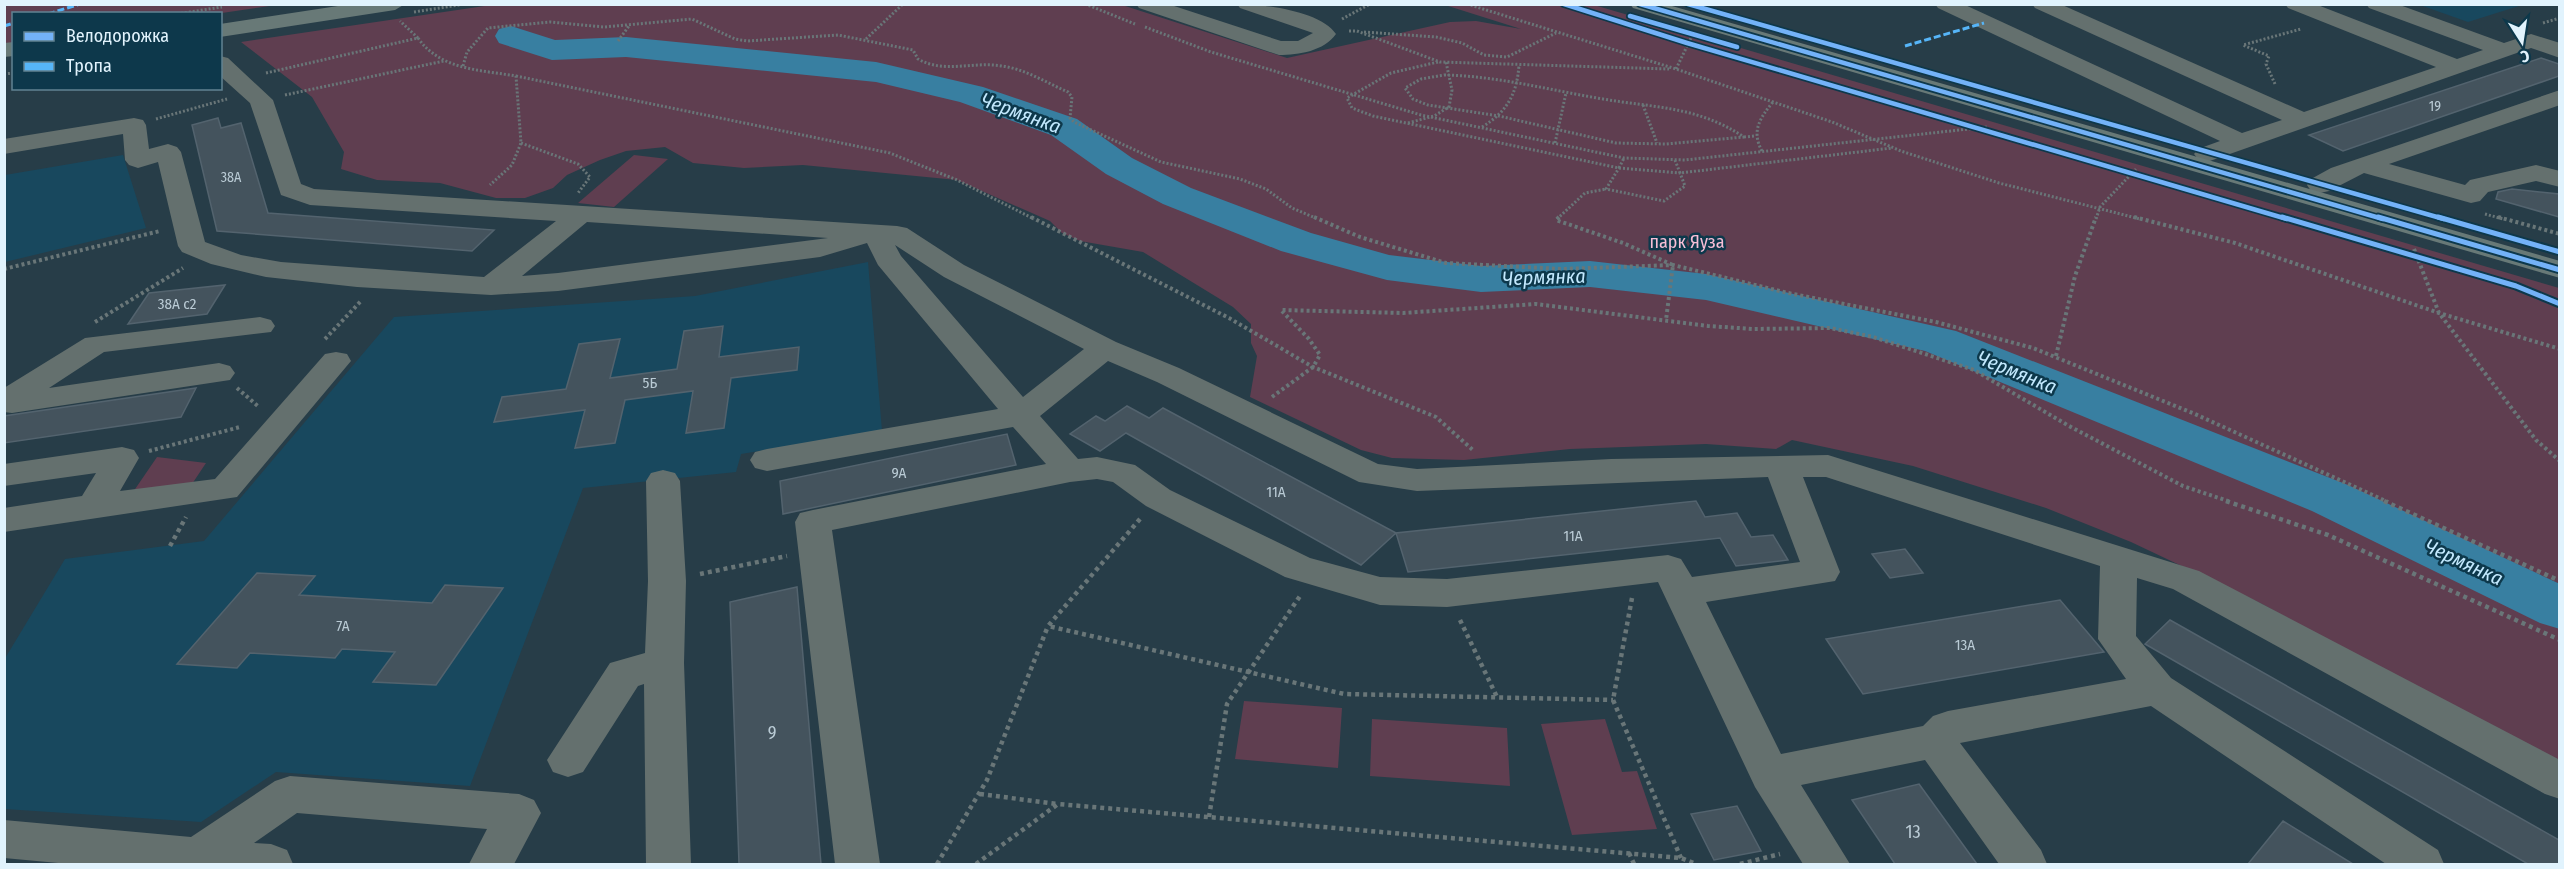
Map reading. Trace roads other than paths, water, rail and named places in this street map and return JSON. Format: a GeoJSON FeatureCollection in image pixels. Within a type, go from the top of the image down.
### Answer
{"type":"FeatureCollection","features":[{"type":"Feature","properties":{"kind":"main road"},"geometry":{"type":"LineString","coordinates":[[225,12],[315,4]]}},
{"type":"Feature","properties":{"kind":"main road"},"geometry":{"type":"LineString","coordinates":[[1640,4],[2559,270]]}},
{"type":"Feature","properties":{"kind":"main road"},"geometry":{"type":"LineString","coordinates":[[1688,4],[2207,154],[2559,252]]}},
{"type":"Feature","properties":{"kind":"main road"},"geometry":{"type":"LineString","coordinates":[[222,31],[395,10]]}},
{"type":"Feature","properties":{"kind":"lane"},"geometry":{"type":"LineString","coordinates":[[1146,4],[1279,48],[1293,49],[1314,44],[1325,34],[1322,29],[1247,4]]}},
{"type":"Feature","properties":{"kind":"lane"},"geometry":{"type":"LineString","coordinates":[[1945,4],[2241,142]]}},
{"type":"Feature","properties":{"kind":"lane"},"geometry":{"type":"LineString","coordinates":[[2042,4],[2302,120]]}},
{"type":"Feature","properties":{"kind":"lane"},"geometry":{"type":"LineString","coordinates":[[2295,4],[2457,67]]}},
{"type":"Feature","properties":{"kind":"lane"},"geometry":{"type":"LineString","coordinates":[[2376,4],[2503,51]]}},
{"type":"Feature","properties":{"kind":"lane"},"geometry":{"type":"LineString","coordinates":[[2207,154],[2531,41],[2559,51]]}},
{"type":"Feature","properties":{"kind":"lane"},"geometry":{"type":"LineString","coordinates":[[241,81],[290,189],[310,197],[897,234],[954,271],[1105,348],[1168,375],[1371,474],[1417,480],[1781,465],[1828,466],[2186,580],[2559,781]]}},
{"type":"Feature","properties":{"kind":"lane"},"geometry":{"type":"LineString","coordinates":[[2320,185],[2340,173],[2559,97]]}},
{"type":"Feature","properties":{"kind":"lane"},"geometry":{"type":"LineString","coordinates":[[4,147],[134,125],[138,160],[168,152],[192,246],[206,254],[242,266],[381,281],[491,286],[558,282],[820,249],[874,232]]}},
{"type":"Feature","properties":{"kind":"lane"},"geometry":{"type":"LineString","coordinates":[[2363,165],[2471,195],[2479,186],[2536,173],[2559,179]]}},
{"type":"Feature","properties":{"kind":"lane"},"geometry":{"type":"LineString","coordinates":[[491,286],[570,213]]}},
{"type":"Feature","properties":{"kind":"lane"},"geometry":{"type":"LineString","coordinates":[[874,232],[888,259],[1070,471]]}},
{"type":"Feature","properties":{"kind":"lane"},"geometry":{"type":"LineString","coordinates":[[4,403],[96,344],[260,326]]}},
{"type":"Feature","properties":{"kind":"lane"},"geometry":{"type":"LineString","coordinates":[[767,460],[1021,416],[1105,348]]}},
{"type":"Feature","properties":{"kind":"lane"},"geometry":{"type":"LineString","coordinates":[[4,520],[225,489],[330,350]]}},
{"type":"Feature","properties":{"kind":"lane"},"geometry":{"type":"LineString","coordinates":[[4,403],[219,373]]}},
{"type":"Feature","properties":{"kind":"lane"},"geometry":{"type":"LineString","coordinates":[[4,475],[122,458],[93,506]]}},
{"type":"Feature","properties":{"kind":"lane"},"geometry":{"type":"LineString","coordinates":[[1682,592],[1822,572],[1781,465]]}},
{"type":"Feature","properties":{"kind":"lane"},"geometry":{"type":"LineString","coordinates":[[857,864],[813,522],[1070,471],[1097,468],[1123,473],[1158,498],[1298,568],[1380,591],[1447,593],[1668,568],[1682,592],[1770,774],[1821,854]]}},
{"type":"Feature","properties":{"kind":"lane"},"geometry":{"type":"LineString","coordinates":[[663,481],[668,581],[664,663],[669,864]]}},
{"type":"Feature","properties":{"kind":"lane"},"geometry":{"type":"LineString","coordinates":[[2119,559],[2118,639],[2157,689],[2422,864]]}},
{"type":"Feature","properties":{"kind":"lane"},"geometry":{"type":"LineString","coordinates":[[568,760],[624,674],[664,663]]}},
{"type":"Feature","properties":{"kind":"lane"},"geometry":{"type":"LineString","coordinates":[[1770,774],[1935,741],[1948,728],[2157,689]]}},
{"type":"Feature","properties":{"kind":"lane"},"geometry":{"type":"LineString","coordinates":[[1935,741],[2025,864]]}},
{"type":"Feature","properties":{"kind":"lane"},"geometry":{"type":"LineString","coordinates":[[198,857],[290,794],[519,813],[490,864]]}},
{"type":"Feature","properties":{"kind":"lane"},"geometry":{"type":"LineString","coordinates":[[4,839],[271,864]]}},
{"type":"Feature","properties":{"kind":"waterway","name":"Чермянка"},"geometry":{"type":"LineString","coordinates":[[511,36],[552,50],[626,47],[876,72],[971,94],[1064,127],[1119,166],[1177,196],[1296,242],[1387,267],[1481,279],[1590,274],[1706,287],[1940,341],[2330,498],[2560,608]]}},
{"type":"Feature","properties":{"kind":"park label","name":"парк Яуза"},"geometry":{"type":"Point","coordinates":[1687,242]}}]}
